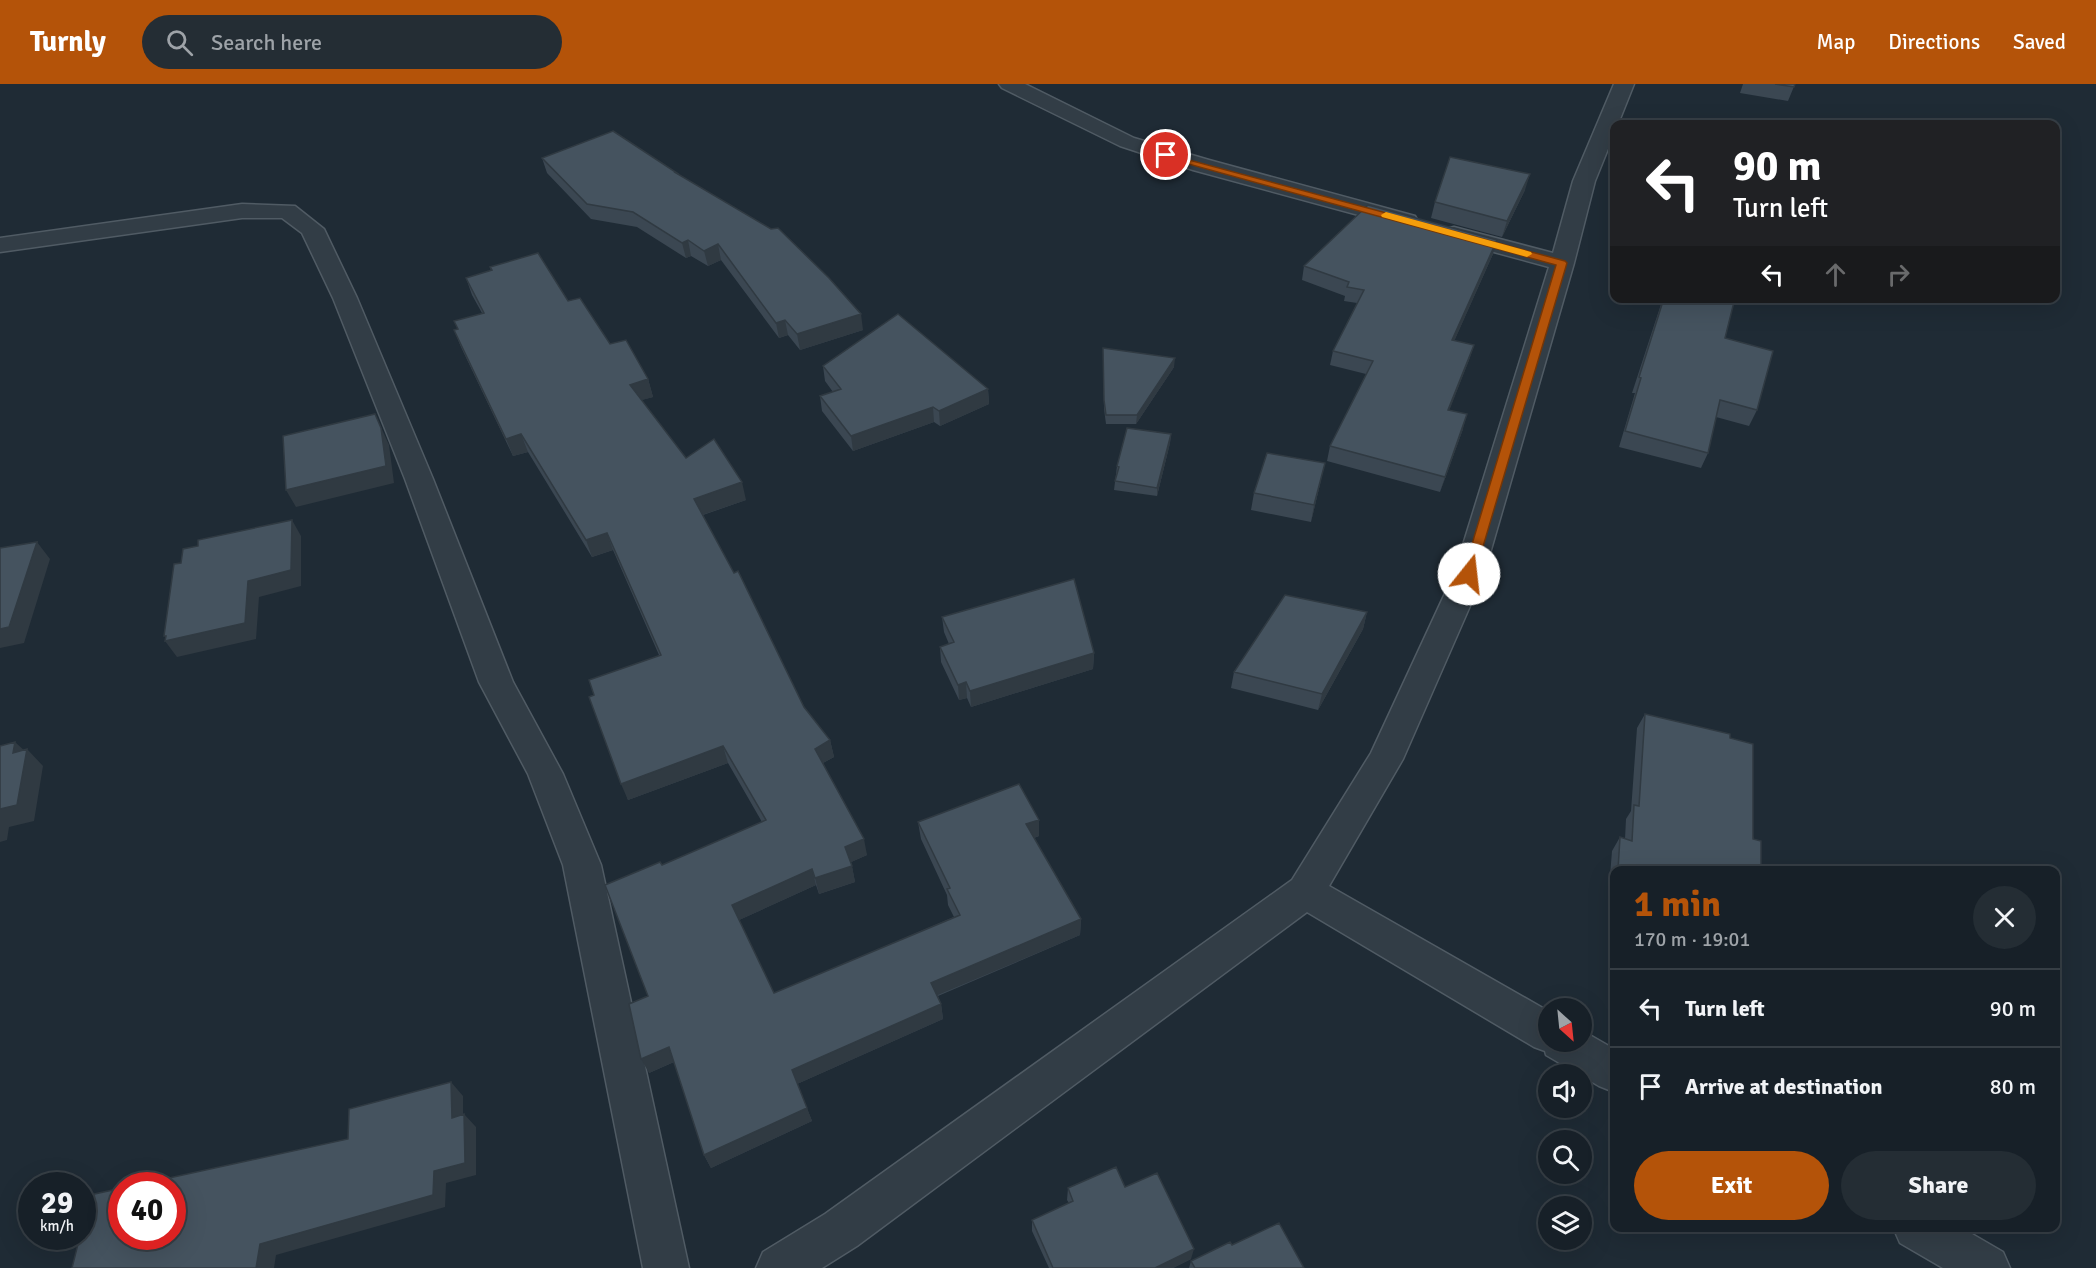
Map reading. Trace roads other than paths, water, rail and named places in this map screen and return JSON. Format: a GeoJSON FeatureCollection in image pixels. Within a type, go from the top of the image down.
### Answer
{"type":"FeatureCollection","features":[{"type":"Feature","properties":{"kind":"street"},"geometry":{"type":"LineString","coordinates":[[1009,84],[1127,142],[1166,155],[1562,263]]}},
{"type":"Feature","properties":{"kind":"street"},"geometry":{"type":"LineString","coordinates":[[779,1268],[841,1230],[1305,892],[1386,759],[1469,574],[1562,263],[1584,181],[1624,84]]}},
{"type":"Feature","properties":{"kind":"street"},"geometry":{"type":"LineString","coordinates":[[0,245],[242,211],[287,211],[312,229],[349,309],[418,479],[496,682],[545,774],[582,865],[666,1268]]}},
{"type":"Feature","properties":{"kind":"street"},"geometry":{"type":"LineString","coordinates":[[1305,892],[1538,1027]]}},
{"type":"Feature","properties":{"kind":"street"},"geometry":{"type":"LineString","coordinates":[[1580,1052],[1610,1070]]}},
{"type":"Feature","properties":{"kind":"street"},"geometry":{"type":"LineString","coordinates":[[1925,1232],[1987,1268]]}}]}
